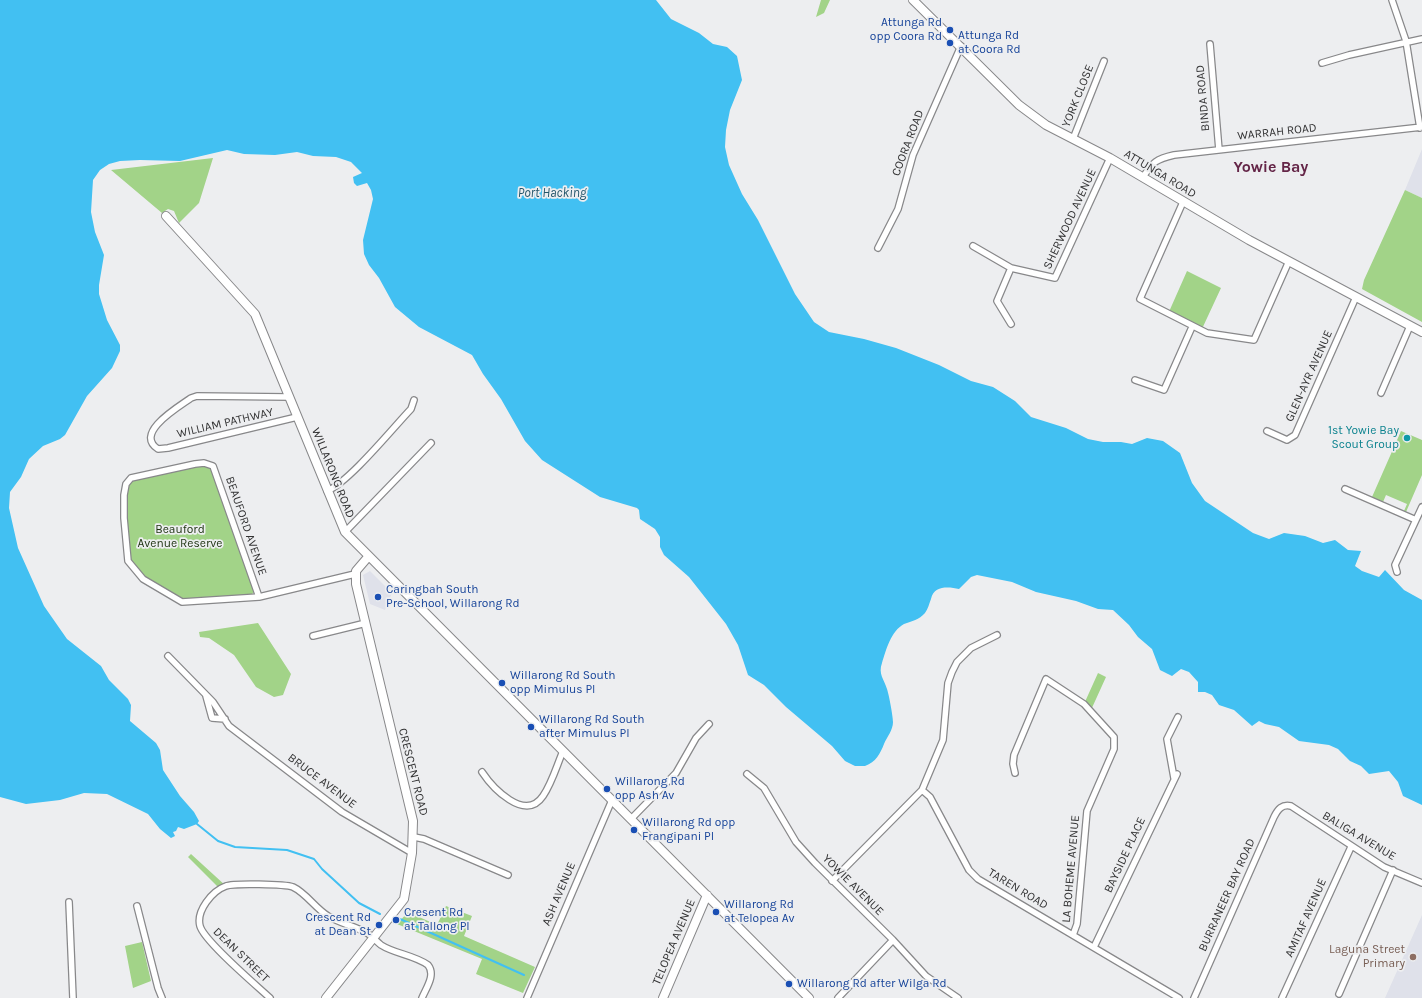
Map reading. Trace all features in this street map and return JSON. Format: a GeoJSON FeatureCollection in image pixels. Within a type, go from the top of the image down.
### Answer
{"type":"FeatureCollection","features":[{"type":"Feature","properties":{"kind":"street","name":"ATTUNGA ROAD"},"geometry":{"type":"LineString","coordinates":[[914,0],[1019,105],[1046,125],[1110,158],[1183,202],[1422,332]]}},
{"type":"Feature","properties":{"kind":"street"},"geometry":{"type":"LineString","coordinates":[[1392,0],[1406,41],[1421,128]]}},
{"type":"Feature","properties":{"kind":"street"},"geometry":{"type":"LineString","coordinates":[[1322,63],[1406,41],[1422,39]]}},
{"type":"Feature","properties":{"kind":"street","name":"BINDA ROAD"},"geometry":{"type":"LineString","coordinates":[[1210,44],[1219,150]]}},
{"type":"Feature","properties":{"kind":"street","name":"COORA ROAD"},"geometry":{"type":"LineString","coordinates":[[878,248],[902,197],[907,170],[913,155],[961,46]]}},
{"type":"Feature","properties":{"kind":"street","name":"YORK CLOSE"},"geometry":{"type":"LineString","coordinates":[[1073,139],[1104,61]]}},
{"type":"Feature","properties":{"kind":"street","name":"WARRAH ROAD"},"geometry":{"type":"LineString","coordinates":[[1143,178],[1158,159],[1174,155],[1421,128]]}},
{"type":"Feature","properties":{"kind":"street","name":"SHERWOOD AVENUE"},"geometry":{"type":"LineString","coordinates":[[1011,268],[1055,278],[1110,158]]}},
{"type":"Feature","properties":{"kind":"street"},"geometry":{"type":"LineString","coordinates":[[1183,202],[1140,299],[1192,327],[1207,333],[1254,340],[1289,261]]}},
{"type":"Feature","properties":{"kind":"street","name":"WILLARONG ROAD"},"geometry":{"type":"LineString","coordinates":[[166,216],[255,314],[345,532],[368,557],[809,998]]}},
{"type":"Feature","properties":{"kind":"street"},"geometry":{"type":"LineString","coordinates":[[973,246],[1011,268],[997,301],[1011,324]]}},
{"type":"Feature","properties":{"kind":"street","name":"GLEN-AYR AVENUE"},"geometry":{"type":"LineString","coordinates":[[1267,431],[1287,440],[1295,435],[1356,297]]}},
{"type":"Feature","properties":{"kind":"street"},"geometry":{"type":"LineString","coordinates":[[1380,393],[1410,326]]}},
{"type":"Feature","properties":{"kind":"street"},"geometry":{"type":"LineString","coordinates":[[1135,380],[1164,390],[1192,327]]}},
{"type":"Feature","properties":{"kind":"street","name":"WILLIAM PATHWAY"},"geometry":{"type":"LineString","coordinates":[[289,397],[204,395],[191,398],[156,425],[152,435],[152,442],[158,449],[297,417]]}},
{"type":"Feature","properties":{"kind":"street"},"geometry":{"type":"LineString","coordinates":[[327,491],[335,488],[369,454],[411,410],[414,400]]}},
{"type":"Feature","properties":{"kind":"street"},"geometry":{"type":"LineString","coordinates":[[345,532],[431,443]]}},
{"type":"Feature","properties":{"kind":"street","name":"BEAUFORD AVENUE"},"geometry":{"type":"LineString","coordinates":[[259,597],[213,466],[204,463],[196,464],[131,478],[128,481],[124,495],[127,556],[133,569],[138,575],[182,602],[259,597],[355,574]]}},
{"type":"Feature","properties":{"kind":"street"},"geometry":{"type":"LineString","coordinates":[[1345,488],[1416,520]]}},
{"type":"Feature","properties":{"kind":"street"},"geometry":{"type":"LineString","coordinates":[[1397,572],[1395,564],[1422,506]]}},
{"type":"Feature","properties":{"kind":"street"},"geometry":{"type":"LineString","coordinates":[[355,574],[358,567],[368,557]]}},
{"type":"Feature","properties":{"kind":"street","name":"CRESCENT ROAD"},"geometry":{"type":"LineString","coordinates":[[326,998],[404,899],[414,837],[413,821],[355,574]]}},
{"type":"Feature","properties":{"kind":"street"},"geometry":{"type":"LineString","coordinates":[[313,636],[366,623]]}},
{"type":"Feature","properties":{"kind":"street"},"geometry":{"type":"LineString","coordinates":[[832,881],[922,790],[943,740],[948,683],[952,672],[957,662],[971,648],[997,635]]}},
{"type":"Feature","properties":{"kind":"street","name":"BRUCE AVENUE"},"geometry":{"type":"LineString","coordinates":[[168,656],[220,710],[229,726],[342,812],[412,853]]}},
{"type":"Feature","properties":{"kind":"street","name":"LA BOHEME AVENUE"},"geometry":{"type":"LineString","coordinates":[[1015,773],[1013,764],[1014,755],[1046,679],[1084,704],[1114,737],[1114,749],[1087,811],[1077,924],[1073,935]]}},
{"type":"Feature","properties":{"kind":"street","name":"BRUCE AVENUE"},"geometry":{"type":"LineString","coordinates":[[205,694],[212,718],[224,719]]}},
{"type":"Feature","properties":{"kind":"street","name":"BAYSIDE PLACE"},"geometry":{"type":"LineString","coordinates":[[1094,947],[1175,776],[1167,739],[1178,717]]}},
{"type":"Feature","properties":{"kind":"street"},"geometry":{"type":"LineString","coordinates":[[631,819],[676,773],[696,738],[709,724]]}},
{"type":"Feature","properties":{"kind":"street"},"geometry":{"type":"LineString","coordinates":[[482,772],[492,786],[501,795],[520,804],[534,804],[543,796],[563,751]]}},
{"type":"Feature","properties":{"kind":"street","name":"YOWIE AVENUE"},"geometry":{"type":"LineString","coordinates":[[747,774],[764,788],[796,842],[832,881],[893,940],[932,981],[958,998]]}},
{"type":"Feature","properties":{"kind":"street","name":"TAREN ROAD"},"geometry":{"type":"LineString","coordinates":[[922,790],[930,797],[969,870],[978,879],[1178,998]]}},
{"type":"Feature","properties":{"kind":"street","name":"ASH AVENUE"},"geometry":{"type":"LineString","coordinates":[[528,998],[612,800]]}},
{"type":"Feature","properties":{"kind":"street","name":"BALIGA AVENUE"},"geometry":{"type":"LineString","coordinates":[[1286,805],[1291,806],[1350,847],[1384,867],[1422,883]]}},
{"type":"Feature","properties":{"kind":"street","name":"BURRANEER BAY ROAD"},"geometry":{"type":"LineString","coordinates":[[1194,998],[1274,817],[1277,811],[1286,805]]}},
{"type":"Feature","properties":{"kind":"street"},"geometry":{"type":"LineString","coordinates":[[414,837],[424,839],[508,876]]}},
{"type":"Feature","properties":{"kind":"street","name":"AMITAF AVENUE"},"geometry":{"type":"LineString","coordinates":[[1282,998],[1350,847]]}},
{"type":"Feature","properties":{"kind":"street"},"geometry":{"type":"LineString","coordinates":[[1338,994],[1393,870]]}},
{"type":"Feature","properties":{"kind":"street","name":"DEAN STREET"},"geometry":{"type":"LineString","coordinates":[[270,998],[210,940],[200,926],[200,915],[202,909],[214,893],[220,888],[230,885],[291,887],[299,890],[320,911],[367,933],[374,939]]}},
{"type":"Feature","properties":{"kind":"street","name":"TELOPEA AVENUE"},"geometry":{"type":"LineString","coordinates":[[663,998],[707,895]]}},
{"type":"Feature","properties":{"kind":"street"},"geometry":{"type":"LineString","coordinates":[[69,902],[73,998]]}},
{"type":"Feature","properties":{"kind":"street"},"geometry":{"type":"LineString","coordinates":[[138,906],[158,988],[162,998]]}},
{"type":"Feature","properties":{"kind":"street"},"geometry":{"type":"LineString","coordinates":[[374,939],[381,945],[425,963],[431,969],[431,977],[422,998]]}},
{"type":"Feature","properties":{"kind":"street"},"geometry":{"type":"LineString","coordinates":[[838,998],[893,940]]}},
{"type":"Feature","properties":{"kind":"shaded area"},"geometry":{"type":"Polygon","coordinates":[[[1422,149],[1422,198],[1405,190],[1422,149]]]}},
{"type":"Feature","properties":{"kind":"shaded area"},"geometry":{"type":"Polygon","coordinates":[[[370,571],[392,593],[385,610],[370,604],[363,575],[370,571]]]}},
{"type":"Feature","properties":{"kind":"shaded area","name":"Laguna Street Primary"},"geometry":{"type":"Polygon","coordinates":[[[1422,915],[1422,998],[1385,998],[1422,915]]]}},
{"type":"Feature","properties":{"kind":"green space"},"geometry":{"type":"Polygon","coordinates":[[[821,0],[830,0],[824,13],[816,17],[821,0]]]}},
{"type":"Feature","properties":{"kind":"green space"},"geometry":{"type":"Polygon","coordinates":[[[213,158],[199,203],[179,223],[174,211],[168,209],[162,213],[111,170],[213,158]]]}},
{"type":"Feature","properties":{"kind":"green space"},"geometry":{"type":"Polygon","coordinates":[[[1405,190],[1422,198],[1422,322],[1362,289],[1364,280],[1405,190]]]}},
{"type":"Feature","properties":{"kind":"green space"},"geometry":{"type":"Polygon","coordinates":[[[1187,271],[1221,288],[1201,331],[1168,314],[1187,271]]]}},
{"type":"Feature","properties":{"kind":"green space"},"geometry":{"type":"Polygon","coordinates":[[[1401,431],[1422,440],[1422,475],[1406,512],[1404,511],[1407,504],[1386,495],[1383,502],[1372,497],[1401,431]]]}},
{"type":"Feature","properties":{"kind":"green space","name":"Beauford Avenue Reserve"},"geometry":{"type":"Polygon","coordinates":[[[203,465],[211,468],[256,590],[251,595],[179,599],[145,578],[135,567],[127,551],[127,487],[135,479],[203,465]]]}},
{"type":"Feature","properties":{"kind":"green space"},"geometry":{"type":"Polygon","coordinates":[[[258,623],[291,674],[283,695],[274,697],[256,687],[234,655],[209,638],[200,637],[199,632],[258,623]]]}},
{"type":"Feature","properties":{"kind":"green space"},"geometry":{"type":"Polygon","coordinates":[[[1098,673],[1106,677],[1091,710],[1084,704],[1098,673]]]}},
{"type":"Feature","properties":{"kind":"green space"},"geometry":{"type":"Polygon","coordinates":[[[191,854],[226,886],[220,889],[188,857],[191,854]]]}},
{"type":"Feature","properties":{"kind":"green space"},"geometry":{"type":"Polygon","coordinates":[[[446,906],[472,916],[464,936],[535,967],[523,993],[476,974],[482,959],[397,924],[408,912],[437,925],[446,906]]]}},
{"type":"Feature","properties":{"kind":"green space"},"geometry":{"type":"Polygon","coordinates":[[[142,942],[151,981],[133,988],[125,946],[142,942]]]}},
{"type":"Feature","properties":{"kind":"water","name":"Port Hacking"},"geometry":{"type":"Polygon","coordinates":[[[0,0],[656,0],[671,19],[699,33],[713,44],[727,47],[737,56],[742,80],[730,110],[726,130],[725,147],[729,165],[742,194],[758,220],[795,294],[814,322],[829,332],[864,339],[896,348],[939,365],[971,381],[993,387],[1015,401],[1031,417],[1066,428],[1088,439],[1103,442],[1121,442],[1132,444],[1147,438],[1163,441],[1180,453],[1192,483],[1205,501],[1253,533],[1269,539],[1284,533],[1305,536],[1323,543],[1335,540],[1348,550],[1361,551],[1355,566],[1362,571],[1379,577],[1385,570],[1404,590],[1422,600],[1422,805],[1403,796],[1398,782],[1389,771],[1369,774],[1361,766],[1350,761],[1338,749],[1329,745],[1299,741],[1279,727],[1259,721],[1252,726],[1234,710],[1219,705],[1212,695],[1205,692],[1198,692],[1198,682],[1189,672],[1181,669],[1172,676],[1160,670],[1152,649],[1138,637],[1129,625],[1113,610],[1098,609],[1076,601],[1036,592],[1012,582],[977,575],[971,577],[959,589],[942,588],[935,591],[925,613],[915,620],[899,627],[892,636],[881,667],[882,676],[888,692],[892,711],[893,725],[891,731],[879,754],[872,762],[865,766],[855,766],[845,761],[832,746],[786,707],[764,685],[748,675],[738,645],[726,624],[689,577],[664,555],[660,547],[660,537],[655,529],[640,519],[639,510],[637,508],[600,497],[542,460],[525,441],[501,399],[483,374],[472,355],[419,327],[395,307],[379,278],[369,265],[364,254],[363,240],[373,199],[371,190],[367,183],[357,186],[354,183],[353,177],[362,173],[351,162],[336,157],[313,156],[297,152],[275,155],[244,154],[227,150],[180,161],[120,161],[109,164],[100,170],[93,180],[91,212],[95,232],[104,255],[99,294],[107,320],[120,345],[120,351],[112,368],[87,396],[65,435],[60,439],[43,446],[29,459],[21,477],[10,492],[9,508],[18,548],[44,606],[67,639],[101,666],[109,680],[128,699],[131,705],[130,721],[156,743],[160,750],[163,770],[199,821],[197,824],[184,829],[178,827],[176,831],[173,832],[175,836],[171,838],[160,829],[148,814],[107,794],[84,793],[60,800],[26,804],[0,797],[0,0]]]}},
{"type":"Feature","properties":{"kind":"waterway"},"geometry":{"type":"LineString","coordinates":[[197,824],[218,841],[235,847],[287,850],[314,859],[322,869],[359,903],[380,914]]}},
{"type":"Feature","properties":{"kind":"waterway"},"geometry":{"type":"LineString","coordinates":[[400,919],[524,975]]}},
{"type":"Feature","properties":{"kind":"place","name":"Attunga Rd opp Coora Rd"},"geometry":{"type":"Point","coordinates":[950,30]}},
{"type":"Feature","properties":{"kind":"place","name":"Attunga Rd at Coora Rd"},"geometry":{"type":"Point","coordinates":[950,43]}},
{"type":"Feature","properties":{"kind":"place","name":"1st Yowie Bay Scout Group"},"geometry":{"type":"Point","coordinates":[1407,438]}},
{"type":"Feature","properties":{"kind":"place","name":"Caringbah South Pre-School, Willarong Rd"},"geometry":{"type":"Point","coordinates":[378,597]}},
{"type":"Feature","properties":{"kind":"place","name":"Willarong Rd South opp Mimulus Pl"},"geometry":{"type":"Point","coordinates":[502,683]}},
{"type":"Feature","properties":{"kind":"place","name":"Willarong Rd South after Mimulus Pl"},"geometry":{"type":"Point","coordinates":[531,727]}},
{"type":"Feature","properties":{"kind":"place","name":"Willarong Rd opp Ash Av"},"geometry":{"type":"Point","coordinates":[607,789]}},
{"type":"Feature","properties":{"kind":"place","name":"Willarong Rd opp Frangipani Pl"},"geometry":{"type":"Point","coordinates":[634,830]}},
{"type":"Feature","properties":{"kind":"place","name":"Willarong Rd at Telopea Av"},"geometry":{"type":"Point","coordinates":[716,912]}},
{"type":"Feature","properties":{"kind":"place","name":"Cresent Rd at Tallong Pl"},"geometry":{"type":"Point","coordinates":[396,920]}},
{"type":"Feature","properties":{"kind":"place","name":"Crescent Rd at Dean St"},"geometry":{"type":"Point","coordinates":[379,925]}},
{"type":"Feature","properties":{"kind":"place","name":"Laguna Street Primary"},"geometry":{"type":"Point","coordinates":[1413,957]}},
{"type":"Feature","properties":{"kind":"place","name":"Willarong Rd after Wilga Rd"},"geometry":{"type":"Point","coordinates":[789,984]}},
{"type":"Feature","properties":{"kind":"district","name":"Yowie Bay"},"geometry":{"type":"Point","coordinates":[1271,167]}}]}
